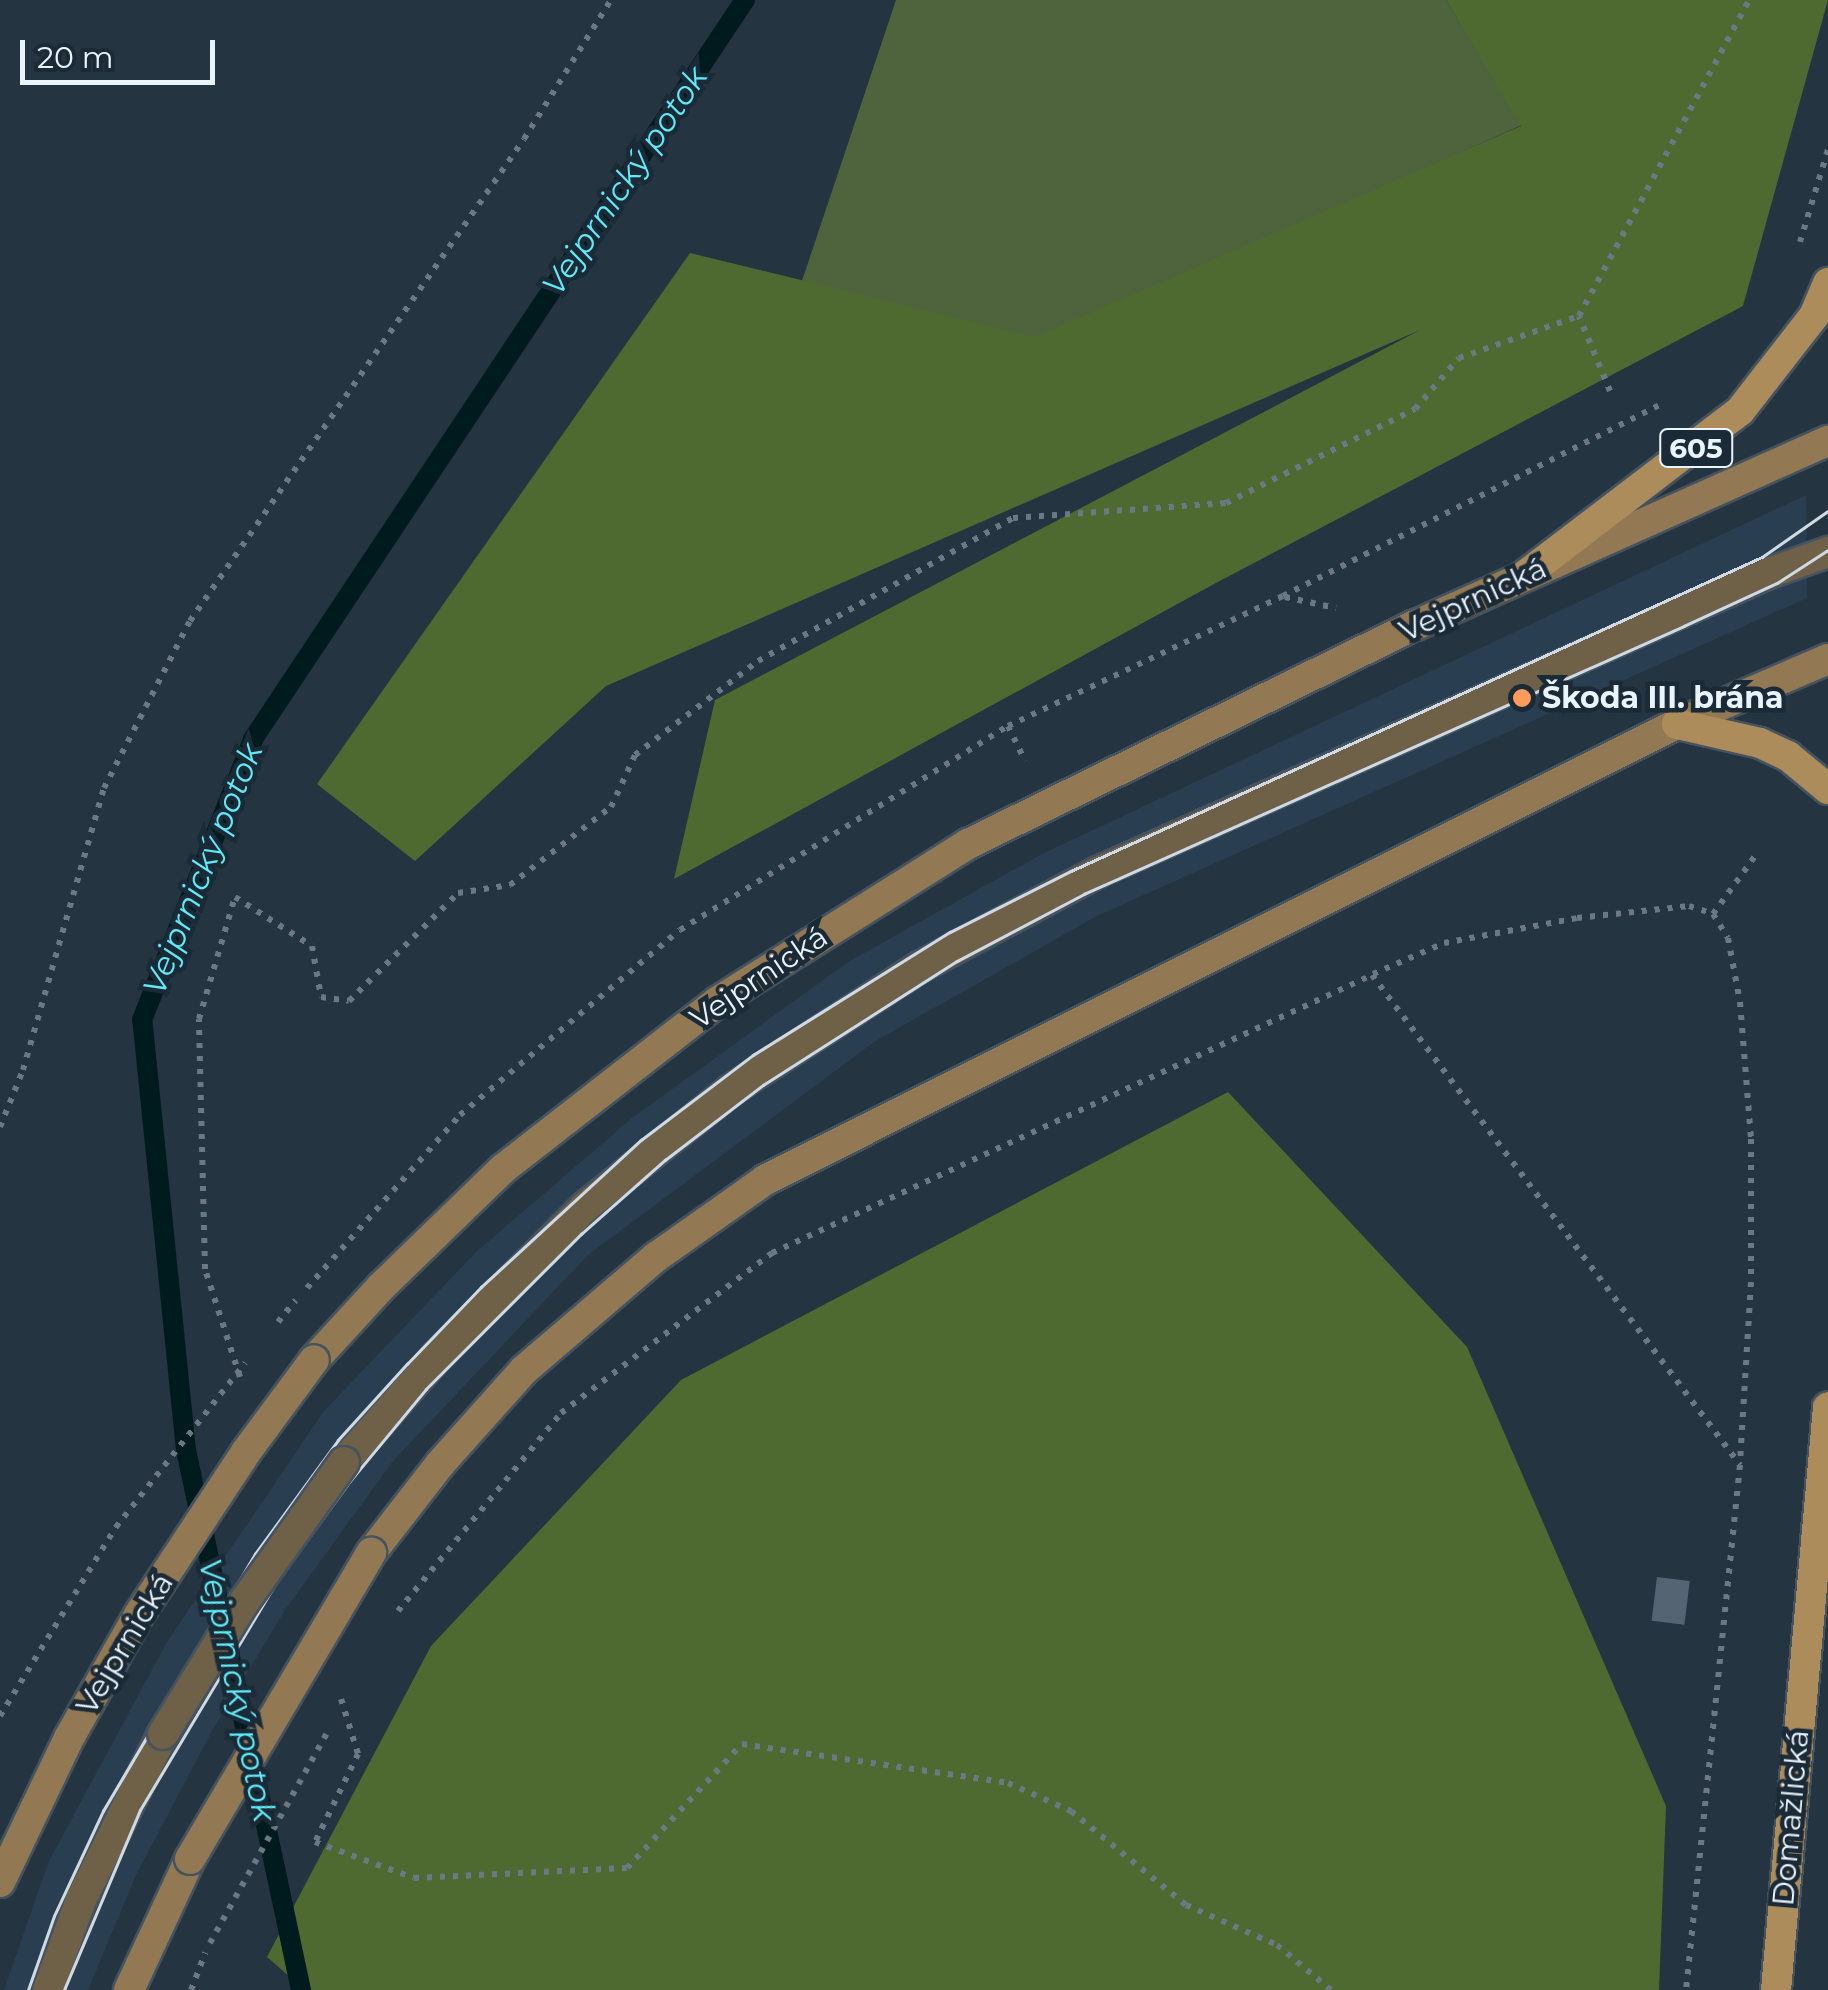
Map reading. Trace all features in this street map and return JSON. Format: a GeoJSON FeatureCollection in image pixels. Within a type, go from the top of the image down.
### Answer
{"type":"FeatureCollection","features":[{"type":"Feature","properties":{"kind":"main road","name":"605"},"geometry":{"type":"LineString","coordinates":[[1524,576],[1740,410],[1804,332],[1828,283]]}},
{"type":"Feature","properties":{"kind":"main road","name":"Vejprnická"},"geometry":{"type":"LineString","coordinates":[[0,1882],[70,1738],[138,1616],[246,1452],[314,1360],[381,1287],[504,1168],[716,1002],[968,844],[1524,576],[1828,441]]}},
{"type":"Feature","properties":{"kind":"main road"},"geometry":{"type":"LineString","coordinates":[[128,1990],[190,1858],[371,1553],[440,1464],[524,1370],[656,1257],[765,1180],[1677,724],[1828,660]]}},
{"type":"Feature","properties":{"kind":"main road"},"geometry":{"type":"LineString","coordinates":[[1677,724],[1760,743],[1788,756],[1828,790]]}},
{"type":"Feature","properties":{"kind":"main road","name":"Domažlická"},"geometry":{"type":"LineString","coordinates":[[1776,1990],[1828,1407]]}},
{"type":"Feature","properties":{"kind":"lane"},"geometry":{"type":"LineString","coordinates":[[48,1990],[81,1900],[163,1734],[244,1602],[344,1462],[436,1356],[585,1207],[731,1090],[920,967],[1098,872],[1768,572],[1828,552]]}},
{"type":"Feature","properties":{"kind":"path"},"geometry":{"type":"LineString","coordinates":[[0,1127],[23,1070],[104,788],[190,622],[524,139],[611,0]]}},
{"type":"Feature","properties":{"kind":"path"},"geometry":{"type":"LineString","coordinates":[[206,1268],[199,1020],[235,897],[312,946],[321,997],[349,1001],[458,894],[510,885],[611,807],[635,755],[758,661],[1013,518],[1226,503],[1415,409],[1459,358],[1579,316],[1749,0]]}},
{"type":"Feature","properties":{"kind":"path"},"geometry":{"type":"LineString","coordinates":[[1796,255],[1828,150]]}},
{"type":"Feature","properties":{"kind":"path"},"geometry":{"type":"LineString","coordinates":[[1579,316],[1610,391]]}},
{"type":"Feature","properties":{"kind":"path"},"geometry":{"type":"LineString","coordinates":[[272,1330],[460,1115],[680,930],[1008,726],[1573,453],[1671,399]]}},
{"type":"Feature","properties":{"kind":"path"},"geometry":{"type":"LineString","coordinates":[[1713,914],[1755,856]]}},
{"type":"Feature","properties":{"kind":"path"},"geometry":{"type":"LineString","coordinates":[[390,1620],[561,1413],[772,1253],[1444,943],[1576,918],[1688,906],[1713,914],[1728,938],[1740,1002],[1752,1140],[1751,1282],[1740,1465],[1686,1990]]}},
{"type":"Feature","properties":{"kind":"path"},"geometry":{"type":"LineString","coordinates":[[1372,975],[1740,1465]]}},
{"type":"Feature","properties":{"kind":"path"},"geometry":{"type":"LineString","coordinates":[[0,1716],[116,1527],[248,1360]]}},
{"type":"Feature","properties":{"kind":"path"},"geometry":{"type":"LineString","coordinates":[[191,1990],[210,1943],[352,1688]]}},
{"type":"Feature","properties":{"kind":"path"},"geometry":{"type":"LineString","coordinates":[[358,1754],[315,1842],[414,1878],[627,1868],[742,1744],[1008,1782],[1070,1811],[1186,1905],[1277,1945],[1331,1990]]}},
{"type":"Feature","properties":{"kind":"shaded area"},"geometry":{"type":"Polygon","coordinates":[[[1806,495],[1807,598],[1097,916],[874,1042],[588,1255],[393,1461],[285,1610],[212,1731],[136,1875],[88,1990],[4,1990],[49,1861],[167,1642],[324,1411],[477,1251],[632,1118],[848,962],[1040,855],[1806,495]]]}},
{"type":"Feature","properties":{"kind":"green space"},"geometry":{"type":"Polygon","coordinates":[[[896,0],[1446,0],[1522,125],[736,478],[896,0]]]}},
{"type":"Feature","properties":{"kind":"green space"},"geometry":{"type":"Polygon","coordinates":[[[1446,0],[1828,0],[1743,306],[1214,584],[674,879],[715,700],[1420,330],[606,686],[415,861],[317,784],[690,253],[1035,337],[1521,126],[1446,0]]]}},
{"type":"Feature","properties":{"kind":"green space"},"geometry":{"type":"Polygon","coordinates":[[[1228,1092],[1467,1347],[1666,1806],[1659,1990],[305,1990],[267,1957],[431,1646],[681,1380],[1228,1092]]]}},
{"type":"Feature","properties":{"kind":"building"},"geometry":{"type":"Polygon","coordinates":[[[1657,1577],[1690,1581],[1684,1625],[1652,1621],[1657,1577]]]}},
{"type":"Feature","properties":{"kind":"waterway","name":"Vejprnický potok"},"geometry":{"type":"LineString","coordinates":[[301,1990],[186,1450],[142,1020],[253,739],[745,0]]}},
{"type":"Feature","properties":{"kind":"tram line"},"geometry":{"type":"LineString","coordinates":[[28,1990],[54,1916],[103,1811],[255,1554],[338,1440],[407,1364],[481,1287],[641,1140],[753,1055],[950,932],[1071,871],[1762,557],[1828,511]]}},
{"type":"Feature","properties":{"kind":"tram line"},"geometry":{"type":"LineString","coordinates":[[64,1990],[140,1810],[277,1581],[350,1481],[426,1389],[581,1234],[665,1160],[763,1085],[957,961],[1084,894],[1684,626],[1777,583],[1828,550]]}},
{"type":"Feature","properties":{"kind":"place","name":"Škoda III. brána"},"geometry":{"type":"Point","coordinates":[1522,698]}}]}
